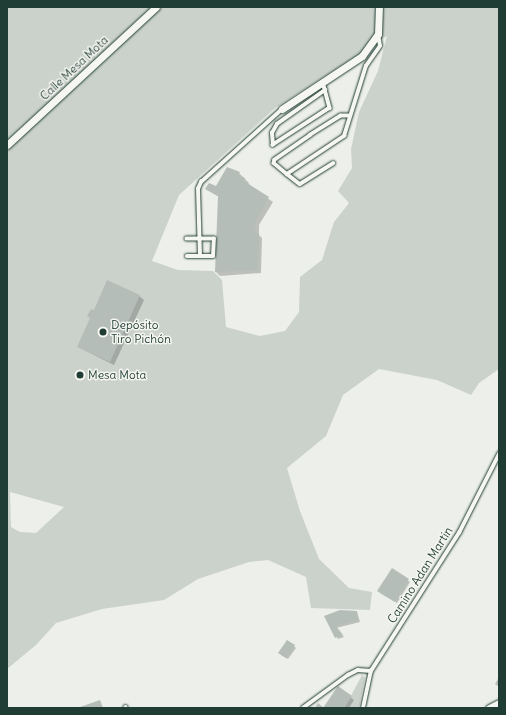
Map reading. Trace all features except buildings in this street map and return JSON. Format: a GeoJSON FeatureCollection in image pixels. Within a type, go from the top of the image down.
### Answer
{"type":"FeatureCollection","features":[{"type":"Feature","properties":{"kind":"street","name":"Calle Mesa Mota"},"geometry":{"type":"LineString","coordinates":[[7,146],[156,7]]}},
{"type":"Feature","properties":{"kind":"street"},"geometry":{"type":"LineString","coordinates":[[282,109],[362,56],[378,34],[379,7]]}},
{"type":"Feature","properties":{"kind":"street"},"geometry":{"type":"LineString","coordinates":[[489,708],[499,703]]}},
{"type":"Feature","properties":{"kind":"lane"},"geometry":{"type":"LineString","coordinates":[[287,174],[344,136],[349,116],[366,66],[380,46],[378,34]]}},
{"type":"Feature","properties":{"kind":"lane"},"geometry":{"type":"LineString","coordinates":[[323,82],[330,108],[273,145],[272,133],[278,124],[325,90]]}},
{"type":"Feature","properties":{"kind":"lane"},"geometry":{"type":"LineString","coordinates":[[200,256],[198,189],[201,182],[282,109]]}},
{"type":"Feature","properties":{"kind":"lane"},"geometry":{"type":"LineString","coordinates":[[333,163],[300,184],[274,163],[275,160],[341,116],[349,116]]}},
{"type":"Feature","properties":{"kind":"lane"},"geometry":{"type":"LineString","coordinates":[[186,256],[213,256],[214,239],[187,239]]}},
{"type":"Feature","properties":{"kind":"lane","name":"Camino Adan Martin"},"geometry":{"type":"LineString","coordinates":[[363,708],[371,671],[458,533],[499,454]]}},
{"type":"Feature","properties":{"kind":"lane"},"geometry":{"type":"LineString","coordinates":[[303,708],[348,675],[358,670],[371,671]]}},
{"type":"Feature","properties":{"kind":"shaded area"},"geometry":{"type":"Polygon","coordinates":[[[7,7],[499,7],[499,369],[479,383],[471,395],[437,380],[379,369],[343,395],[326,436],[287,468],[300,511],[319,559],[349,588],[372,592],[370,610],[311,608],[306,577],[268,560],[249,562],[198,579],[164,600],[102,609],[56,623],[36,645],[7,669],[7,7]],[[387,36],[275,108],[179,195],[152,261],[178,270],[213,271],[222,280],[226,327],[260,336],[285,331],[299,312],[300,277],[322,260],[334,222],[349,203],[338,191],[352,168],[351,149],[359,112],[378,71],[387,36]],[[10,492],[11,527],[20,532],[36,533],[64,507],[10,492]]]}},
{"type":"Feature","properties":{"kind":"shaded area"},"geometry":{"type":"Polygon","coordinates":[[[362,675],[365,678],[359,708],[334,708],[345,707],[362,675]]]}},
{"type":"Feature","properties":{"kind":"place","name":"Depósito Tiro Pichón"},"geometry":{"type":"Point","coordinates":[103,332]}},
{"type":"Feature","properties":{"kind":"place","name":"Mesa Mota"},"geometry":{"type":"Point","coordinates":[80,375]}}]}
